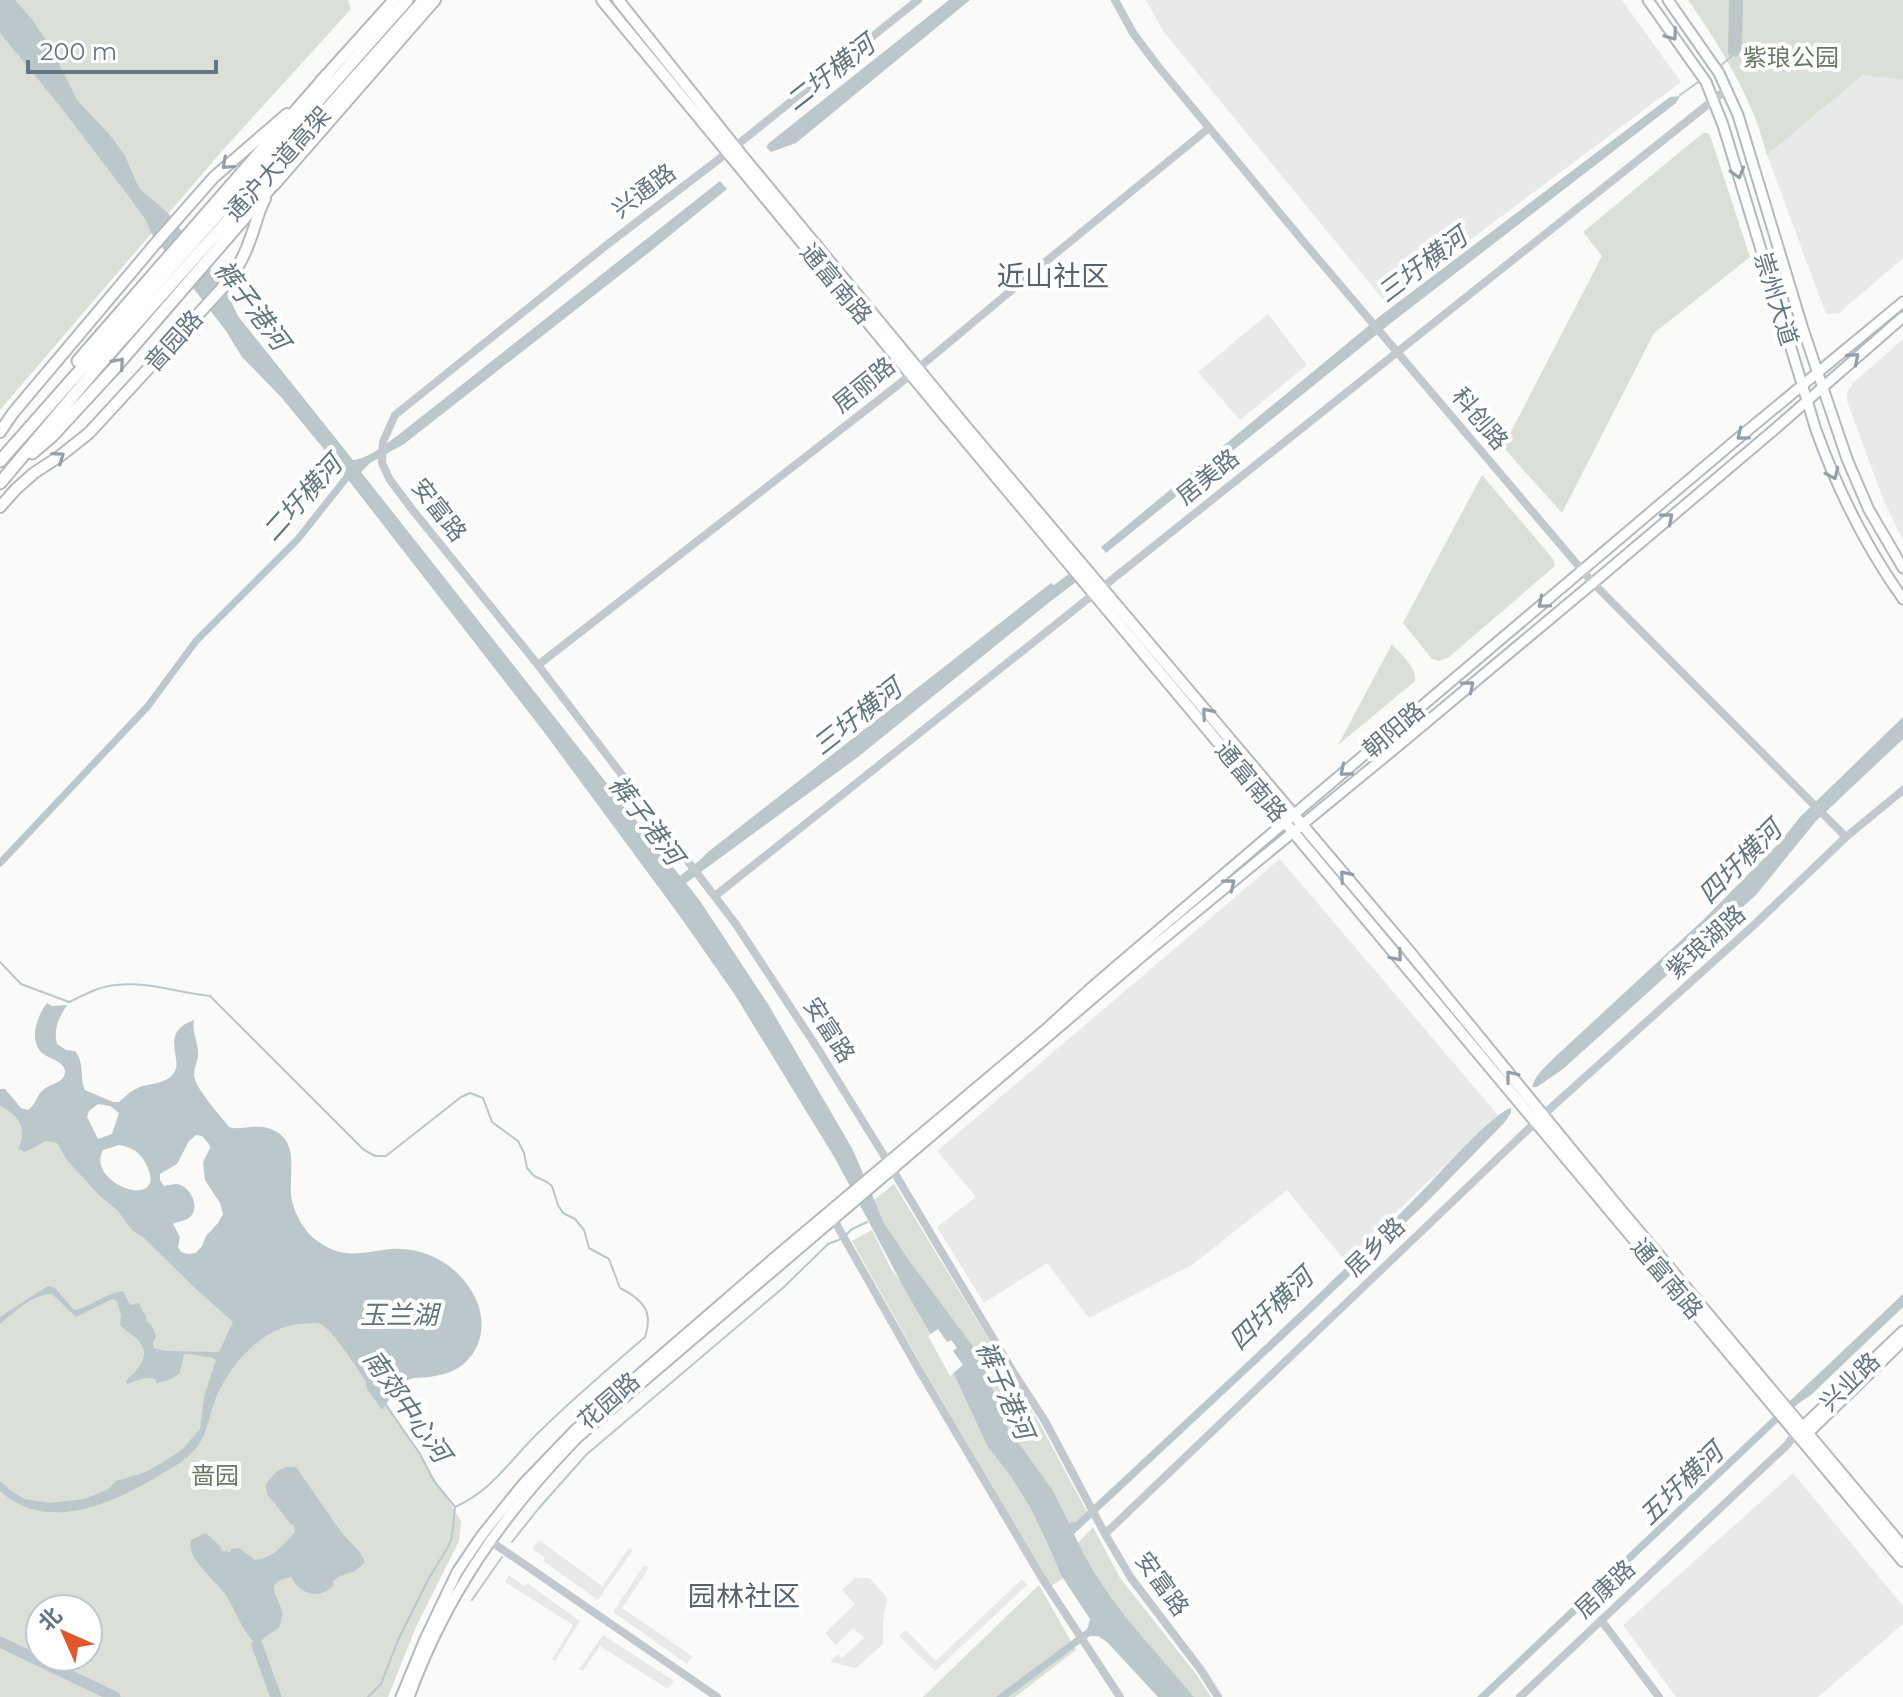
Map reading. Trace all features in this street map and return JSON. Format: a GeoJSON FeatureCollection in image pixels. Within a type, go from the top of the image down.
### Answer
{"type":"FeatureCollection","features":[{"type":"Feature","properties":{"kind":"highway","name":"通沪大道高架"},"geometry":{"type":"LineString","coordinates":[[198,246],[364,57],[407,0]]}},
{"type":"Feature","properties":{"kind":"highway","name":"通沪大道高架"},"geometry":{"type":"LineString","coordinates":[[364,57],[424,0]]}},
{"type":"Feature","properties":{"kind":"highway"},"geometry":{"type":"LineString","coordinates":[[0,460],[96,360],[198,246],[327,75]]}},
{"type":"Feature","properties":{"kind":"highway"},"geometry":{"type":"LineString","coordinates":[[0,460],[26,422],[198,246],[277,180]]}},
{"type":"Feature","properties":{"kind":"highway"},"geometry":{"type":"LineString","coordinates":[[2,480],[52,436],[112,371],[176,271]]}},
{"type":"Feature","properties":{"kind":"highway"},"geometry":{"type":"LineString","coordinates":[[2,480],[96,360]]}},
{"type":"Feature","properties":{"kind":"main road"},"geometry":{"type":"LineString","coordinates":[[0,432],[214,177],[280,121],[327,75],[394,0]]}},
{"type":"Feature","properties":{"kind":"main road","name":"啬园路"},"geometry":{"type":"LineString","coordinates":[[0,507],[34,473],[89,433],[226,284],[238,267],[260,208],[277,180],[435,0]]}},
{"type":"Feature","properties":{"kind":"main road","name":"通富南路"},"geometry":{"type":"LineString","coordinates":[[602,0],[731,150],[1784,1411],[1903,1561]]}},
{"type":"Feature","properties":{"kind":"main road","name":"通富南路"},"geometry":{"type":"LineString","coordinates":[[618,0],[731,150]]}},
{"type":"Feature","properties":{"kind":"main road","name":"崇州大道"},"geometry":{"type":"LineString","coordinates":[[1648,0],[1706,82],[1723,125],[1830,469],[1857,525],[1903,599]]}},
{"type":"Feature","properties":{"kind":"main road","name":"崇州大道"},"geometry":{"type":"LineString","coordinates":[[1668,0],[1719,73],[1738,115],[1847,459],[1869,510],[1903,568]]}},
{"type":"Feature","properties":{"kind":"main road","name":"朝阳路"},"geometry":{"type":"LineString","coordinates":[[890,1166],[1092,987],[1903,302]]}},
{"type":"Feature","properties":{"kind":"main road","name":"朝阳路"},"geometry":{"type":"LineString","coordinates":[[890,1166],[1593,583],[1903,317]]}},
{"type":"Feature","properties":{"kind":"main road","name":"花园路"},"geometry":{"type":"LineString","coordinates":[[401,1697],[451,1584],[523,1484],[574,1431],[890,1166]]}},
{"type":"Feature","properties":{"kind":"main road","name":"花园路"},"geometry":{"type":"LineString","coordinates":[[409,1697],[433,1637],[486,1537],[578,1437],[834,1220],[849,1201]]}},
{"type":"Feature","properties":{"kind":"main road","name":"兴业路"},"geometry":{"type":"LineString","coordinates":[[1802,1433],[1903,1331]]}},
{"type":"Feature","properties":{"kind":"main road","name":"兴业路"},"geometry":{"type":"LineString","coordinates":[[1802,1433],[1903,1341]]}},
{"type":"Feature","properties":{"kind":"main road","name":"通富南路"},"geometry":{"type":"LineString","coordinates":[[1802,1433],[1903,1547]]}},
{"type":"Feature","properties":{"kind":"street","name":"兴通路"},"geometry":{"type":"LineString","coordinates":[[395,415],[918,0]]}},
{"type":"Feature","properties":{"kind":"street","name":"科创路"},"geometry":{"type":"LineString","coordinates":[[1115,0],[1141,44],[1209,128],[1593,583],[1846,837]]}},
{"type":"Feature","properties":{"kind":"street","name":"居美路"},"geometry":{"type":"LineString","coordinates":[[715,896],[1726,90]]}},
{"type":"Feature","properties":{"kind":"street","name":"居丽路"},"geometry":{"type":"LineString","coordinates":[[538,665],[914,371],[1209,128]]}},
{"type":"Feature","properties":{"kind":"street","name":"安富路"},"geometry":{"type":"LineString","coordinates":[[395,415],[383,442],[382,463],[390,480],[538,665],[735,923],[818,1049],[1045,1421],[1131,1578],[1218,1697]]}},
{"type":"Feature","properties":{"kind":"street","name":"紫琅湖路"},"geometry":{"type":"LineString","coordinates":[[1539,1119],[1754,925],[1846,837],[1903,790]]}},
{"type":"Feature","properties":{"kind":"street","name":"居乡路"},"geometry":{"type":"LineString","coordinates":[[1105,1534],[1539,1119]]}},
{"type":"Feature","properties":{"kind":"street"},"geometry":{"type":"LineString","coordinates":[[834,1220],[1042,1578],[1120,1697]]}},
{"type":"Feature","properties":{"kind":"street","name":"居康路"},"geometry":{"type":"LineString","coordinates":[[1520,1697],[1802,1433]]}},
{"type":"Feature","properties":{"kind":"street"},"geometry":{"type":"LineString","coordinates":[[486,1537],[717,1697]]}},
{"type":"Feature","properties":{"kind":"street"},"geometry":{"type":"LineString","coordinates":[[1601,1620],[1659,1697]]}},
{"type":"Feature","properties":{"kind":"shaded area"},"geometry":{"type":"Polygon","coordinates":[[[1146,0],[1622,0],[1681,82],[1386,303],[1163,31],[1146,0]]]}},
{"type":"Feature","properties":{"kind":"shaded area"},"geometry":{"type":"Polygon","coordinates":[[[1863,75],[1903,80],[1903,258],[1839,313],[1826,314],[1767,155],[1863,75]]]}},
{"type":"Feature","properties":{"kind":"shaded area"},"geometry":{"type":"Polygon","coordinates":[[[1268,314],[1307,365],[1240,420],[1198,372],[1268,314]]]}},
{"type":"Feature","properties":{"kind":"shaded area"},"geometry":{"type":"Polygon","coordinates":[[[1903,339],[1903,540],[1883,499],[1847,401],[1847,393],[1853,383],[1903,339]]]}},
{"type":"Feature","properties":{"kind":"shaded area"},"geometry":{"type":"Polygon","coordinates":[[[1280,859],[1498,1115],[1345,1261],[1287,1190],[1192,1265],[1089,1318],[1047,1263],[984,1303],[937,1227],[976,1197],[937,1151],[1280,859]]]}},
{"type":"Feature","properties":{"kind":"shaded area"},"geometry":{"type":"Polygon","coordinates":[[[1793,1473],[1903,1606],[1903,1624],[1818,1697],[1676,1697],[1623,1625],[1793,1473]]]}},
{"type":"Feature","properties":{"kind":"shaded area"},"geometry":{"type":"Polygon","coordinates":[[[539,1540],[602,1586],[629,1548],[633,1550],[598,1600],[543,1561],[545,1557],[532,1549],[539,1540]]]}},
{"type":"Feature","properties":{"kind":"shaded area"},"geometry":{"type":"Polygon","coordinates":[[[644,1565],[649,1568],[622,1608],[692,1656],[687,1664],[613,1612],[644,1565]]]}},
{"type":"Feature","properties":{"kind":"shaded area"},"geometry":{"type":"Polygon","coordinates":[[[509,1575],[524,1586],[527,1583],[580,1621],[555,1661],[552,1659],[573,1625],[505,1582],[509,1575]]]}},
{"type":"Feature","properties":{"kind":"shaded area"},"geometry":{"type":"Polygon","coordinates":[[[855,1578],[870,1578],[887,1598],[883,1644],[856,1668],[830,1662],[838,1654],[842,1658],[864,1638],[853,1628],[836,1645],[825,1633],[855,1604],[842,1590],[855,1578]]]}},
{"type":"Feature","properties":{"kind":"shaded area"},"geometry":{"type":"Polygon","coordinates":[[[1022,1579],[1027,1585],[935,1671],[899,1636],[906,1630],[936,1661],[1022,1579]]]}},
{"type":"Feature","properties":{"kind":"shaded area"},"geometry":{"type":"Polygon","coordinates":[[[603,1635],[674,1681],[668,1689],[600,1646],[583,1671],[579,1669],[603,1635]]]}},
{"type":"Feature","properties":{"kind":"green space"},"geometry":{"type":"Polygon","coordinates":[[[0,0],[348,0],[351,9],[221,152],[0,410],[0,0]]]}},
{"type":"Feature","properties":{"kind":"green space","name":"紫琅公园"},"geometry":{"type":"Polygon","coordinates":[[[1688,0],[1903,0],[1903,80],[1863,75],[1767,155],[1756,119],[1737,79],[1688,0]]]}},
{"type":"Feature","properties":{"kind":"green space"},"geometry":{"type":"Polygon","coordinates":[[[1703,133],[1708,133],[1711,138],[1750,257],[1654,333],[1562,513],[1503,447],[1602,256],[1583,232],[1703,133]]]}},
{"type":"Feature","properties":{"kind":"green space"},"geometry":{"type":"Polygon","coordinates":[[[1482,475],[1553,559],[1555,566],[1449,657],[1439,661],[1432,659],[1403,623],[1482,475]]]}},
{"type":"Feature","properties":{"kind":"green space"},"geometry":{"type":"Polygon","coordinates":[[[1392,644],[1411,666],[1415,681],[1338,745],[1392,644]]]}},
{"type":"Feature","properties":{"kind":"green space","name":"啬园"},"geometry":{"type":"Polygon","coordinates":[[[0,1092],[82,1159],[206,1287],[325,1306],[461,1521],[459,1541],[416,1627],[388,1697],[0,1697],[0,1092]]]}},
{"type":"Feature","properties":{"kind":"green space"},"geometry":{"type":"Polygon","coordinates":[[[894,1184],[1040,1424],[1088,1514],[1068,1534],[1010,1434],[978,1353],[884,1223],[874,1200],[894,1184]]]}},
{"type":"Feature","properties":{"kind":"green space"},"geometry":{"type":"Polygon","coordinates":[[[872,1230],[891,1269],[938,1329],[1030,1497],[1068,1575],[1051,1586],[852,1241],[872,1230]]]}},
{"type":"Feature","properties":{"kind":"green space"},"geometry":{"type":"Polygon","coordinates":[[[1093,1527],[1120,1578],[1211,1697],[1187,1697],[1113,1613],[1074,1547],[1093,1527]]]}},
{"type":"Feature","properties":{"kind":"green space"},"geometry":{"type":"Polygon","coordinates":[[[1039,1585],[1076,1650],[1015,1697],[923,1697],[1039,1585]]]}},
{"type":"Feature","properties":{"kind":"water"},"geometry":{"type":"Polygon","coordinates":[[[0,0],[15,0],[31,18],[51,48],[77,100],[124,154],[139,188],[169,214],[229,297],[238,316],[353,460],[370,454],[397,436],[720,181],[727,189],[404,444],[370,463],[361,472],[680,876],[1051,583],[1062,592],[858,757],[686,883],[768,1004],[853,1150],[884,1223],[978,1353],[1010,1434],[1053,1491],[1069,1523],[1076,1522],[1267,1343],[1391,1223],[1482,1129],[1511,1108],[1504,1123],[1427,1202],[1074,1534],[1113,1600],[1194,1697],[1158,1697],[1107,1642],[1098,1636],[1090,1636],[1008,1697],[996,1697],[1086,1630],[1090,1619],[1061,1575],[1030,1507],[988,1447],[954,1374],[836,1160],[735,995],[544,732],[332,459],[281,397],[242,357],[226,331],[151,233],[146,220],[130,198],[0,33],[0,0]]]}},
{"type":"Feature","properties":{"kind":"water"},"geometry":{"type":"Polygon","coordinates":[[[949,0],[970,0],[796,143],[771,152],[766,147],[769,143],[949,0]]]}},
{"type":"Feature","properties":{"kind":"water"},"geometry":{"type":"Polygon","coordinates":[[[1729,0],[1743,0],[1742,45],[1736,57],[1728,52],[1729,0]]]}},
{"type":"Feature","properties":{"kind":"water"},"geometry":{"type":"Polygon","coordinates":[[[1680,96],[1676,103],[1391,323],[1106,553],[1101,547],[1384,313],[1670,97],[1680,96]]]}},
{"type":"Feature","properties":{"kind":"water"},"geometry":{"type":"Polygon","coordinates":[[[1903,717],[1903,739],[1816,821],[1756,895],[1563,1069],[1537,1087],[1532,1087],[1548,1064],[1704,919],[1780,842],[1801,816],[1903,717]]]}},
{"type":"Feature","properties":{"kind":"water","name":"玉兰湖"},"geometry":{"type":"Polygon","coordinates":[[[47,1003],[52,1006],[67,1005],[58,1023],[57,1044],[75,1051],[85,1090],[113,1102],[119,1102],[139,1088],[161,1082],[174,1073],[174,1039],[183,1025],[194,1020],[198,1054],[194,1075],[198,1087],[229,1127],[265,1127],[281,1135],[290,1152],[293,1205],[309,1233],[335,1251],[362,1253],[406,1249],[432,1256],[455,1271],[472,1292],[481,1317],[478,1344],[471,1356],[447,1373],[412,1378],[405,1382],[382,1410],[367,1389],[366,1381],[325,1327],[316,1323],[288,1326],[262,1338],[240,1359],[217,1395],[197,1447],[182,1461],[153,1479],[96,1505],[56,1512],[36,1510],[0,1491],[0,1481],[24,1499],[49,1503],[84,1499],[107,1490],[116,1481],[146,1472],[163,1462],[182,1450],[200,1429],[204,1397],[216,1360],[184,1354],[180,1373],[172,1379],[156,1383],[156,1380],[146,1378],[127,1384],[144,1355],[141,1343],[120,1325],[117,1301],[112,1299],[76,1317],[52,1294],[24,1304],[0,1324],[0,1317],[48,1286],[55,1288],[74,1310],[123,1291],[130,1305],[139,1303],[152,1326],[156,1336],[154,1348],[165,1351],[219,1352],[233,1322],[132,1230],[118,1211],[66,1159],[57,1143],[46,1141],[25,1152],[18,1149],[22,1129],[17,1118],[0,1106],[0,1089],[5,1089],[21,1108],[28,1110],[43,1090],[62,1079],[65,1071],[61,1064],[40,1051],[35,1039],[38,1020],[47,1003]],[[98,1104],[87,1117],[98,1139],[112,1134],[119,1113],[110,1106],[98,1104]],[[196,1135],[189,1141],[177,1164],[160,1174],[164,1186],[177,1184],[186,1188],[194,1202],[191,1216],[173,1224],[180,1237],[178,1247],[188,1254],[196,1253],[223,1214],[220,1203],[205,1180],[203,1162],[209,1144],[202,1136],[196,1135]],[[119,1145],[103,1150],[100,1163],[105,1174],[115,1183],[127,1189],[148,1187],[150,1178],[145,1162],[137,1152],[119,1145]]]}},
{"type":"Feature","properties":{"kind":"water"},"geometry":{"type":"Polygon","coordinates":[[[1903,1294],[1903,1307],[1811,1395],[1776,1424],[1488,1697],[1477,1697],[1903,1294]]]}},
{"type":"Feature","properties":{"kind":"water"},"geometry":{"type":"Polygon","coordinates":[[[296,1467],[365,1562],[355,1571],[338,1577],[332,1582],[334,1585],[322,1593],[310,1593],[299,1588],[291,1577],[276,1583],[274,1592],[282,1614],[279,1628],[257,1645],[244,1629],[224,1592],[196,1560],[191,1540],[206,1533],[222,1551],[239,1548],[255,1560],[273,1553],[295,1532],[294,1525],[267,1494],[266,1484],[277,1471],[296,1467]]]}},
{"type":"Feature","properties":{"kind":"pier"},"geometry":{"type":"Polygon","coordinates":[[[938,1329],[947,1342],[951,1340],[957,1348],[953,1351],[963,1365],[950,1376],[928,1336],[938,1329]]]}},
{"type":"Feature","properties":{"kind":"waterway","name":"三圩横河"},"geometry":{"type":"LineString","coordinates":[[1719,67],[1732,56]]}},
{"type":"Feature","properties":{"kind":"waterway","name":"三圩横河"},"geometry":{"type":"LineString","coordinates":[[1680,95],[1701,80]]}},
{"type":"Feature","properties":{"kind":"waterway","name":"二圩横河"},"geometry":{"type":"LineString","coordinates":[[0,863],[148,706],[196,641],[298,539],[351,472]]}},
{"type":"Feature","properties":{"kind":"waterway","name":"三圩横河"},"geometry":{"type":"LineString","coordinates":[[1050,595],[1071,579]]}},
{"type":"Feature","properties":{"kind":"waterway"},"geometry":{"type":"LineString","coordinates":[[0,962],[21,984],[69,1002],[104,987],[128,984],[210,996],[364,1150],[375,1156],[386,1156],[461,1097],[470,1093],[483,1098],[492,1122],[518,1141],[527,1168],[534,1176],[552,1186],[563,1213],[575,1219],[584,1230],[589,1248],[609,1259],[620,1288],[640,1301],[648,1320],[645,1337],[551,1420],[480,1492],[455,1507]]}},
{"type":"Feature","properties":{"kind":"waterway"},"geometry":{"type":"LineString","coordinates":[[846,1235],[867,1222]]}},
{"type":"Feature","properties":{"kind":"waterway"},"geometry":{"type":"LineString","coordinates":[[512,1542],[586,1455],[784,1287],[828,1244],[841,1239]]}},
{"type":"Feature","properties":{"kind":"waterway","name":"南郊中心河"},"geometry":{"type":"LineString","coordinates":[[368,1697],[381,1684],[398,1640],[448,1547],[455,1507],[434,1481],[420,1454],[386,1405]]}},
{"type":"Feature","properties":{"kind":"waterway"},"geometry":{"type":"LineString","coordinates":[[472,1600],[502,1557]]}},
{"type":"Feature","properties":{"kind":"waterway"},"geometry":{"type":"LineString","coordinates":[[0,1642],[115,1697]]}},
{"type":"Feature","properties":{"kind":"waterway"},"geometry":{"type":"LineString","coordinates":[[257,1645],[276,1697]]}},
{"type":"Feature","properties":{"kind":"district","name":"近山社区"},"geometry":{"type":"Point","coordinates":[1053,276]}},
{"type":"Feature","properties":{"kind":"district","name":"园林社区"},"geometry":{"type":"Point","coordinates":[744,1596]}},
{"type":"Feature","properties":{"kind":"water label","name":"裤子港河"},"geometry":{"type":"Point","coordinates":[252,305]}},
{"type":"Feature","properties":{"kind":"water label","name":"裤子港河"},"geometry":{"type":"Point","coordinates":[646,820]}},
{"type":"Feature","properties":{"kind":"water label","name":"四圩横河"},"geometry":{"type":"Point","coordinates":[1740,862]}},
{"type":"Feature","properties":{"kind":"water label","name":"四圩横河"},"geometry":{"type":"Point","coordinates":[1271,1309]}},
{"type":"Feature","properties":{"kind":"water label","name":"裤子港河"},"geometry":{"type":"Point","coordinates":[1005,1390]}},
{"type":"Feature","properties":{"kind":"water label","name":"五圩横河"},"geometry":{"type":"Point","coordinates":[1681,1484]}}]}
